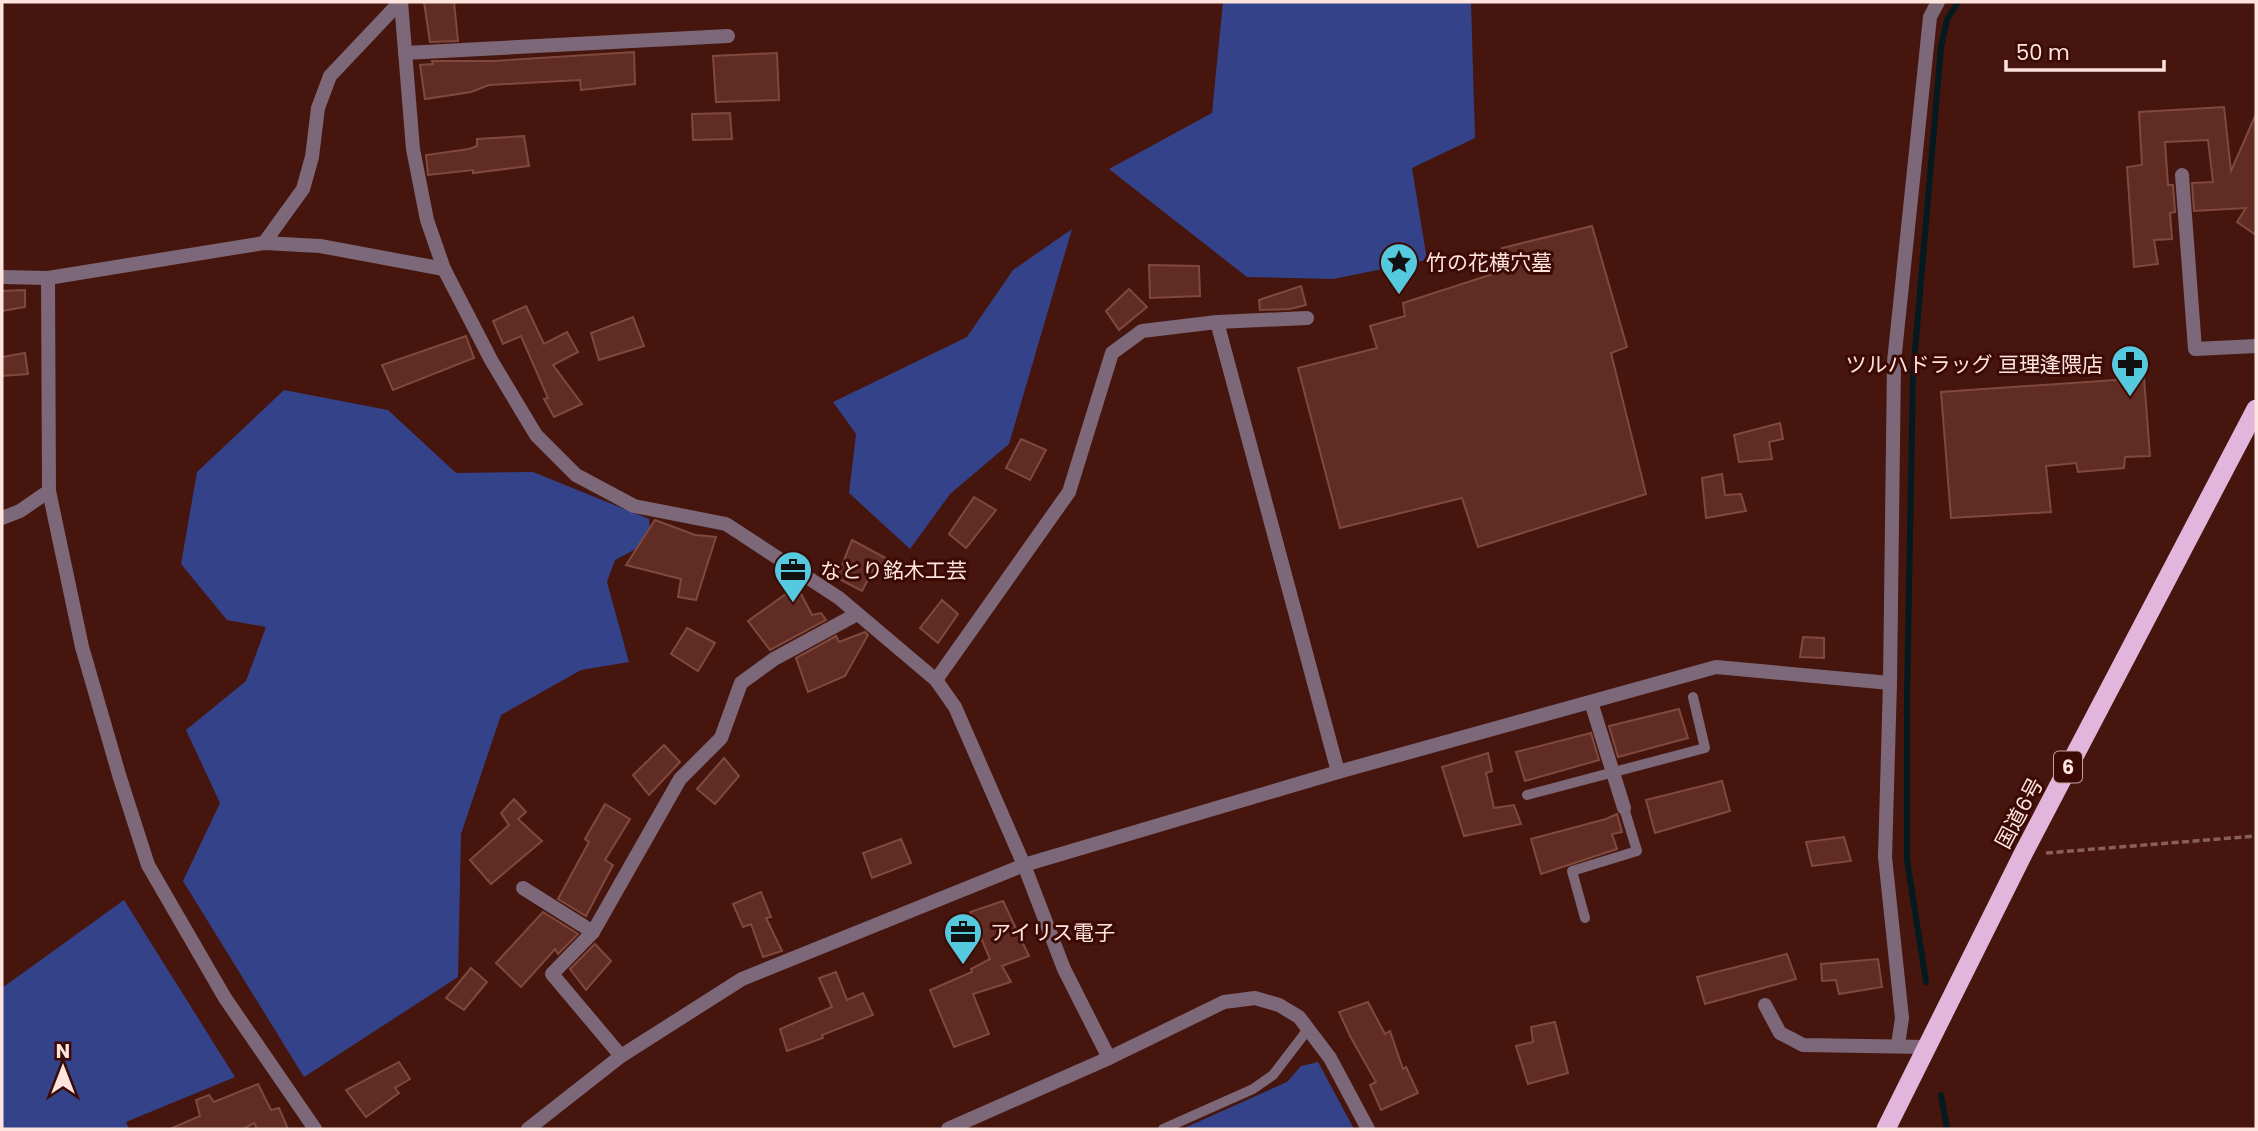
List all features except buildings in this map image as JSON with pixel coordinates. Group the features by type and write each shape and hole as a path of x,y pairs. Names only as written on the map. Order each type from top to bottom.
{"highway":[{"name":"国道6号","path":"1885,1129 2023,854 2256,409"}],"street":[{"path":"400,2 414,149 427,220 444,269 491,360 536,435 576,475 634,506 726,524 839,598 936,680 955,707 1024,865 1063,969 1109,1058"},
{"path":"264,243 303,189 312,156 318,108 330,76 400,2"},
{"path":"1898,1045 1902,1018 1885,857 1894,362 1930,17 1938,2"},
{"path":"405,53 728,36"},
{"path":"2182,176 2195,349 2256,346"},
{"path":"2,277 48,278 264,243 320,246 444,269"},
{"path":"48,278 50,491 82,647 148,865 225,998 315,1129"},
{"path":"936,680 1069,492 1112,353 1142,331 1217,322 1307,318"},
{"path":"1217,322 1338,772"},
{"path":"2,518 20,511 50,491"},
{"path":"621,1056 552,974 593,932 680,779 721,738 741,683 774,659 857,614"},
{"path":"528,1129 621,1056 742,979 1024,865 1338,772 1716,667 1890,683"},
{"path":"1591,702 1624,808"},
{"path":"523,888 593,932"},
{"path":"948,1129 1109,1058 1224,1002 1255,998 1279,1005 1299,1017 1309,1028 1331,1058 1368,1129"},
{"path":"1765,1005 1780,1033 1803,1045 1926,1047"}],"lane":[{"path":"1527,794 1705,748 1692,697"},
{"path":"1585,918 1572,871 1637,851 1624,808"},
{"path":"1163,1129 1253,1089 1273,1075 1309,1028"}],"path":[{"path":"2023,854 2256,836"}],"shaded area":[{"path":"1223,2 1471,2 1475,138 1412,168 1427,260 1333,279 1247,277 1109,169 1212,113"},
{"path":"1072,229 1009,444 950,494 910,549 849,493 856,434 833,402 967,337 1013,270"},
{"path":"284,390 388,410 456,473 533,472 649,519 651,541 615,560 607,582 629,662 581,670 501,715 461,834 458,977 304,1077 183,881 220,803 186,730 246,681 266,627 227,620 181,564 197,472"},
{"path":"124,900 235,1077 126,1122 129,1129 2,1129 2,988"},
{"path":"1318,1062 1354,1129 1182,1129 1287,1082 1301,1066"}],"waterway":[{"path":"1926,982 1907,860 1913,374 1941,47 1947,20 1958,2"},
{"path":"1941,1095 1947,1129"}],"place":[{"name":"竹の花横穴墓","path":"1399,296"},
{"name":"ツルハドラッグ 亘理逢隈店","path":"2130,398"},
{"name":"なとり銘木工芸","path":"793,604"},
{"name":"アイリス電子","path":"963,966"}]}
